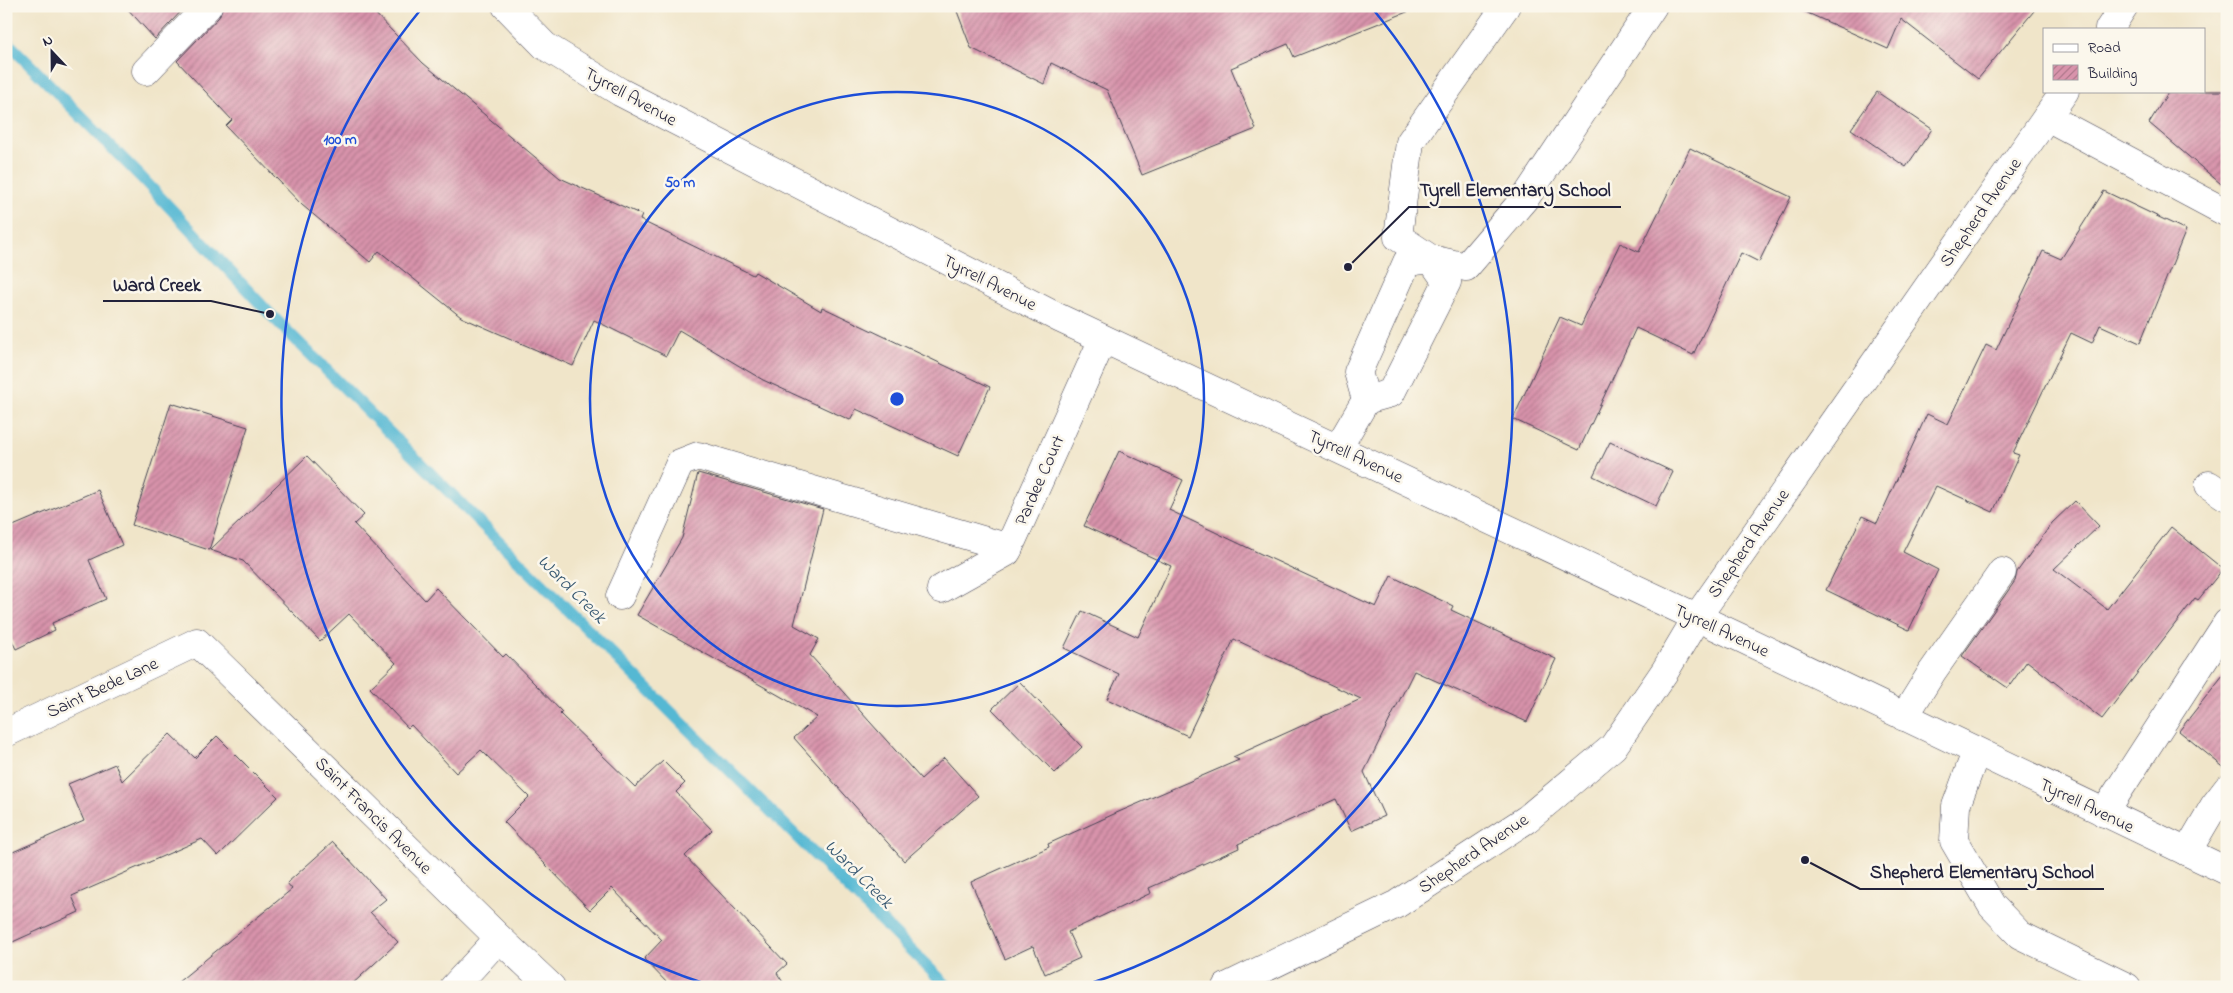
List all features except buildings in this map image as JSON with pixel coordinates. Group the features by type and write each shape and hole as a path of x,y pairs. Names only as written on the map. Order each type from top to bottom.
{"street":[{"path":"146,71 208,6"},
{"name":"Tyrrell Avenue","path":"506,6 545,46 620,92 1103,339 1696,617 2227,871"},
{"path":"1338,448 1366,400 1391,393 1447,282 1431,259 1398,237 1410,142 1506,6"},
{"path":"1366,400 1358,372 1407,262 1431,259 1466,267 1526,197 1653,6"},
{"path":"2110,28 2124,6"},
{"name":"Shepherd Avenue","path":"1226,987 1397,904 1527,819 1613,746 1665,671 1696,617 2064,92"},
{"path":"2047,117 2227,213"},
{"name":"Pardee Court","path":"941,589 1007,552 1103,339"},
{"path":"620,596 680,464 698,456 1009,548"},
{"path":"1904,717 1932,672 2002,572"},
{"path":"2104,813 2227,623"},
{"name":"Saint Bede Lane","path":"6,733 197,642"},
{"name":"Saint Francis Avenue","path":"197,642 551,987"},
{"path":"1976,752 1956,806 1954,841 1992,906 2020,935 2127,987"},
{"path":"2187,852 2214,806 2227,789"},
{"path":"454,987 499,938"}],"waterway":[{"name":"Ward Creek","path":"6,41 141,177 270,314 948,987"}],"place":[{"name":"Tyrell Elementary School","path":"1348,267"},
{"name":"Ward Creek","path":"270,314"},
{"name":"Shepherd Elementary School","path":"1805,860"}]}
